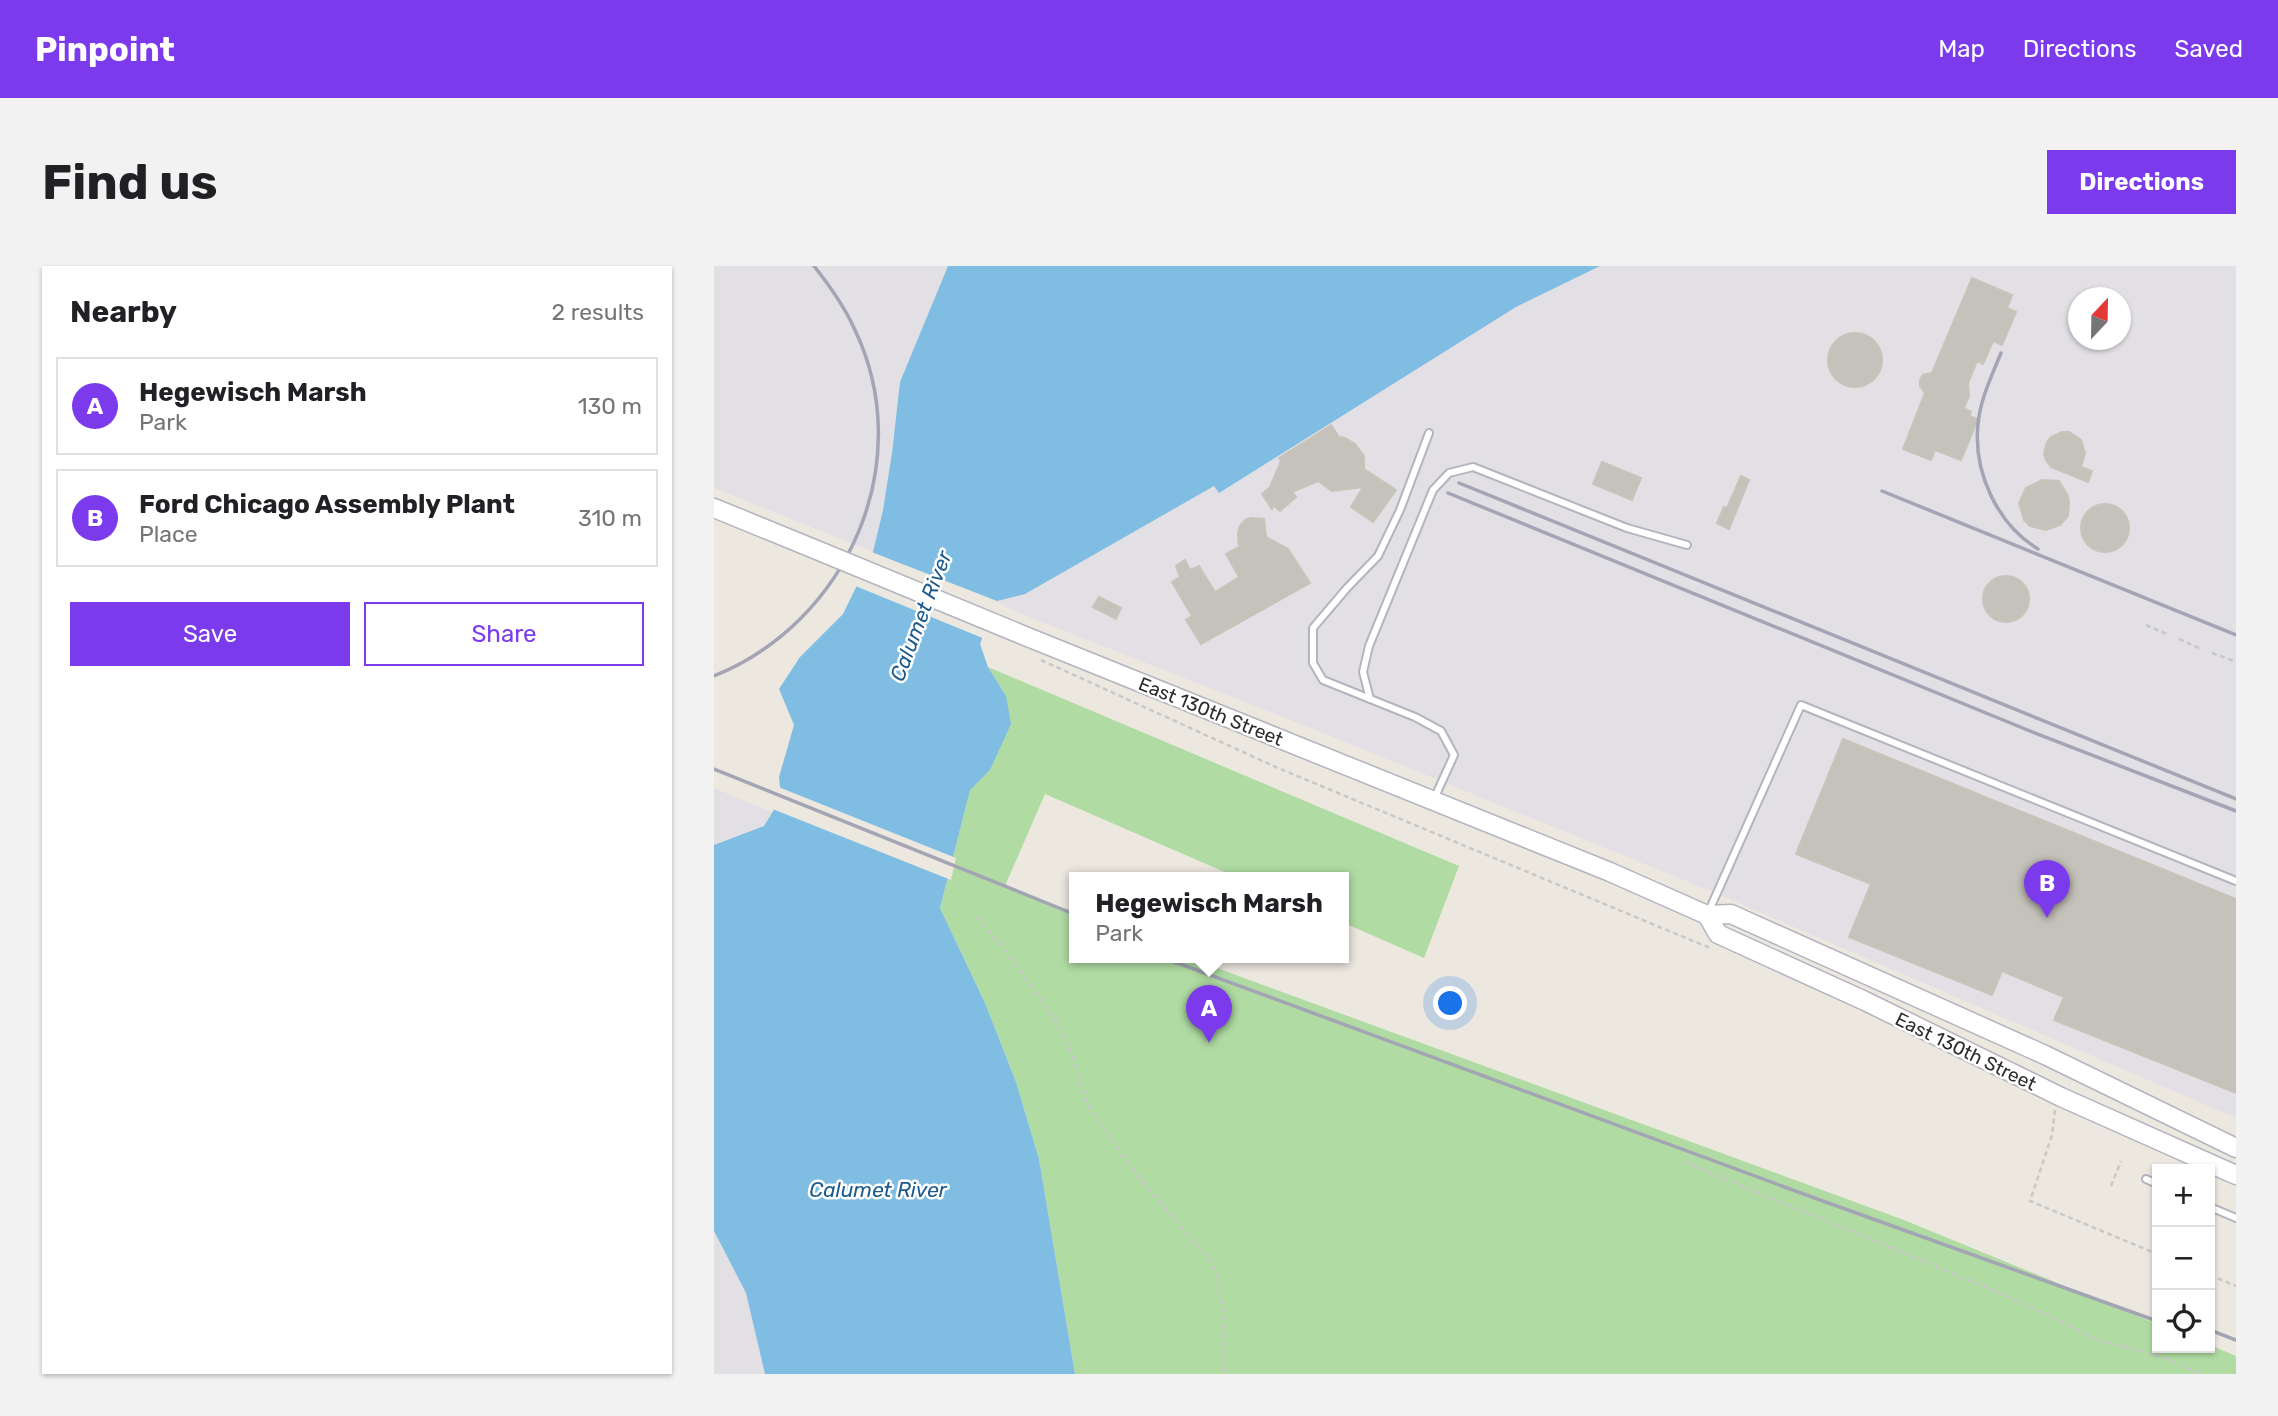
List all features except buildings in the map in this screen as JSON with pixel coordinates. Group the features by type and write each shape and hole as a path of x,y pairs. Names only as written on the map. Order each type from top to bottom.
{"main road":[{"name":"East 130th Street","path":"714,508 1610,872 1707,915 1731,914 2045,1055 2236,1148"},
{"name":"East 130th Street","path":"1707,915 1718,934 1865,1001 2061,1097 2236,1175"}],"lane":[{"path":"1429,433 1400,510 1378,556 1347,587 1313,628 1313,663 1323,680 1415,717 1441,731 1454,755 1433,801"},
{"path":"1370,699 1363,672 1369,646 1433,490 1449,473 1474,467 1627,528 1687,545"},
{"path":"1707,915 1801,705 2236,881"},
{"path":"2146,1179 2152,1182"},
{"path":"2215,1208 2236,1218"}],"path":[{"path":"2146,625 2167,634"},
{"path":"2179,639 2199,648"},
{"path":"2212,653 2234,661"},
{"path":"1038,657 1044,663 1278,768 1712,949"},
{"path":"977,917 1001,944 1060,1027 1074,1059 1087,1104 1137,1175 1209,1259 1217,1275 1222,1297 1227,1374"},
{"path":"2055,1110 2052,1135 2030,1201 2152,1252"},
{"path":"2111,1186 2121,1161"},
{"path":"1684,1162 2005,1295 2098,1340 2159,1356 2202,1374"},
{"path":"2215,1277 2236,1286"}],"shaded area":[{"path":"714,266 948,266 900,382 883,510 873,552 714,488"},
{"path":"1600,266 2236,266 2236,1118 1706,889 1032,618 997,601 1025,594 1214,485 1219,492 1516,307"},
{"path":"714,788 772,812 764,826 714,845"},
{"path":"714,1231 746,1293 765,1374 714,1374"}],"green space":[{"path":"988,667 1459,866 1424,958 1349,925 1349,872 1224,872 1045,794 1005,886 1069,911 1069,963 1203,963 1904,1220 2152,1322 2152,1353 2215,1353 2215,1347 2236,1356 2236,1374 1075,1374 1039,1159 1016,1082 985,1003 940,908 970,789 990,770 1006,696"}],"water":[{"name":"Calumet River","path":"948,266 1600,266 1516,307 1219,493 1214,486 1025,594 997,601 980,644 988,667 1006,696 1011,724 990,770 970,790 940,908 985,1003 1016,1082 1039,1159 1075,1374 765,1374 746,1293 714,1231 714,845 764,826 781,798 779,777 794,725 779,689 800,657 843,614 873,552 883,510 900,382"}],"pier":[{"path":"869,551 1000,603 985,639 853,585"},
{"path":"776,786 956,858 951,880 770,808 777,797"}],"railway":[{"path":"714,676 761,651 802,618 834,577 859,532 874,482 878,431 872,379 850,320 814,266"},
{"path":"2001,353 1979,415 1979,460 1984,478 2000,511 2011,526 2038,549"},
{"path":"1459,483 2236,799"},
{"path":"1882,491 2236,635"},
{"path":"1448,493 2030,731 2236,811"},
{"path":"714,769 1069,912"},
{"path":"1177,963 2152,1319"},
{"path":"2215,1332 2236,1340"}],"place":[{"name":"Ford Chicago Assembly Plant","path":"2047,918"},
{"name":"Hegewisch Marsh","path":"1209,1043"}]}
